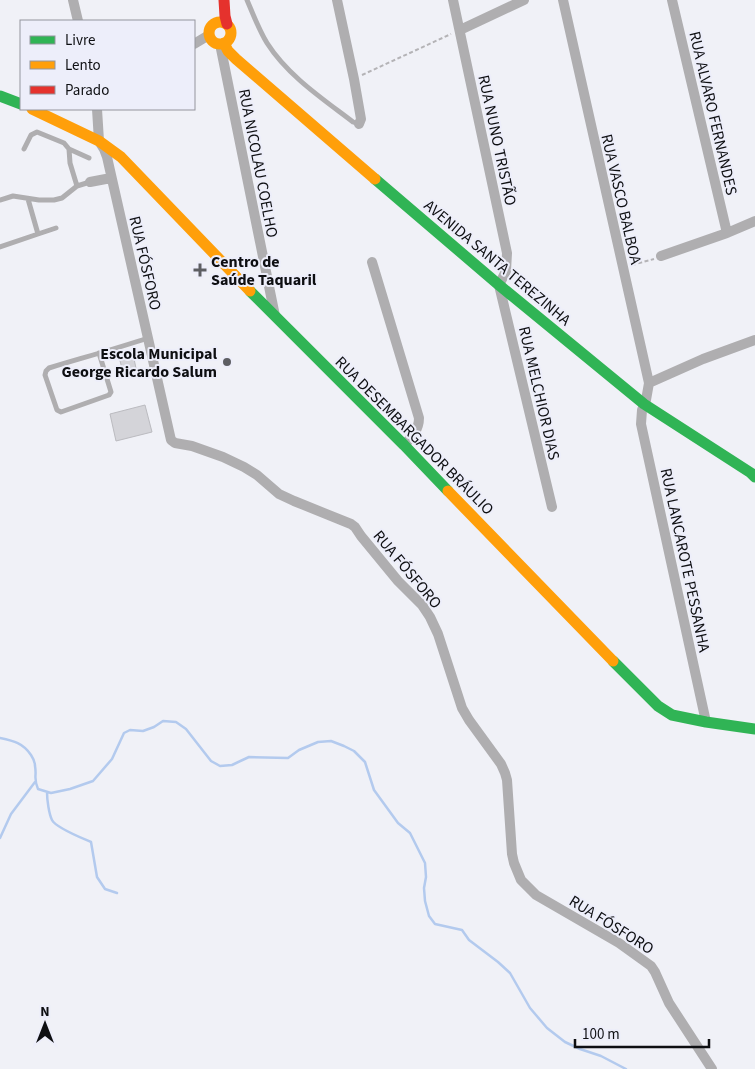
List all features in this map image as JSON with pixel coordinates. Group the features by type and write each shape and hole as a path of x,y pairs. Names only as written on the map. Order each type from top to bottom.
{"street":[{"path":"73,0 78,20"},
{"path":"220,0 222,23 231,31 225,42 213,41 209,35 209,30 211,26 222,23"},
{"path":"222,23 224,0"},
{"path":"336,0 354,79 361,119 359,124"},
{"name":"RUA NUNO TRISTÃO","path":"453,0 507,253 506,271 499,285"},
{"path":"460,30 524,0"},
{"name":"RUA VASCO BALBOA","path":"563,0 649,383 648,395 644,404"},
{"name":"RUA ALVARO FERNANDES","path":"672,0 727,233"},
{"path":"195,43 209,35"},
{"name":"AVENIDA SANTA TEREZINHA","path":"225,42 228,51 236,59 499,285 644,404 754,475"},
{"name":"RUA NICOLAU COELHO","path":"225,42 275,317"},
{"path":"0,96 20,104"},
{"name":"RUA DESEMBARGADOR BRÁULIO","path":"34,110 99,141 121,157 275,317 404,445 646,696 672,714 706,722 755,729"},
{"path":"97,110 99,141"},
{"name":"RUA FÓSFORO","path":"99,141 107,157 171,440 223,457 244,467 294,502 351,524 398,581 422,604 438,634 462,708 468,720 501,764 505,773 512,854 521,880 536,895 619,943 650,966 655,972 669,1003 712,1069"},
{"path":"90,182 111,178"},
{"path":"662,256 755,222"},
{"path":"372,262 419,418 418,428 404,445"},
{"name":"RUA MELCHIOR DIAS","path":"499,285 552,507"},
{"path":"649,383 703,359 755,340"},
{"name":"RUA LANCAROTE PESSANHA","path":"644,404 641,424 706,722"}],"lane":[{"path":"247,0 267,43 284,65 325,101 353,122 359,124"},
{"path":"24,150 31,135 38,132 64,143 69,149 89,158"},
{"path":"69,149 70,163 77,186"},
{"path":"0,200 12,196 54,200 62,198 77,186 90,182"},
{"path":"28,199 38,234"},
{"path":"0,247 56,228"},
{"path":"99,353 111,392 109,395 61,412 57,410 45,375 46,370 49,368 148,338"}],"path":[{"path":"354,79 460,30"},
{"path":"622,268 662,256"}],"building":[{"path":"133,354 137,373 124,376 119,357"},
{"path":"145,405 152,432 116,441 110,414"}],"waterway":[{"path":"0,738 18,743 28,751 35,763 38,789 51,793 93,781 112,759 124,733 130,730 143,731 163,721 176,722 186,729 211,761 220,766 232,765 249,757 288,758 299,750 318,742 331,741 354,751 365,762 374,790 398,823 410,833 425,863 425,901 429,916 435,924 462,930 469,940 498,962 510,973 530,1008 547,1028 565,1042 601,1056 626,1069"},
{"path":"0,838 11,814 35,782"},
{"path":"47,792 48,807 54,823 91,842 97,877 105,889 117,893"}],"traffic: fast":[{"path":"0,96 20,104"},
{"path":"375,179 499,285 644,404 755,477"},
{"path":"250,291 448,491"},
{"path":"613,661 658,706 672,715 755,729"}],"traffic: slow":[{"path":"220,22 228,25 231,33 228,41 220,44 212,41 209,33 212,25 220,22"},
{"path":"224,43 228,51 236,59 375,179"},
{"path":"34,110 99,141 121,157 250,291"},
{"path":"448,491 613,661"}],"traffic: jam":[{"path":"224,0 227,24"}],"place":[{"name":"Centro de Saúde Taquaril","path":"200,270"},
{"name":"Escola Municipal George Ricardo Salum","path":"227,362"}]}
